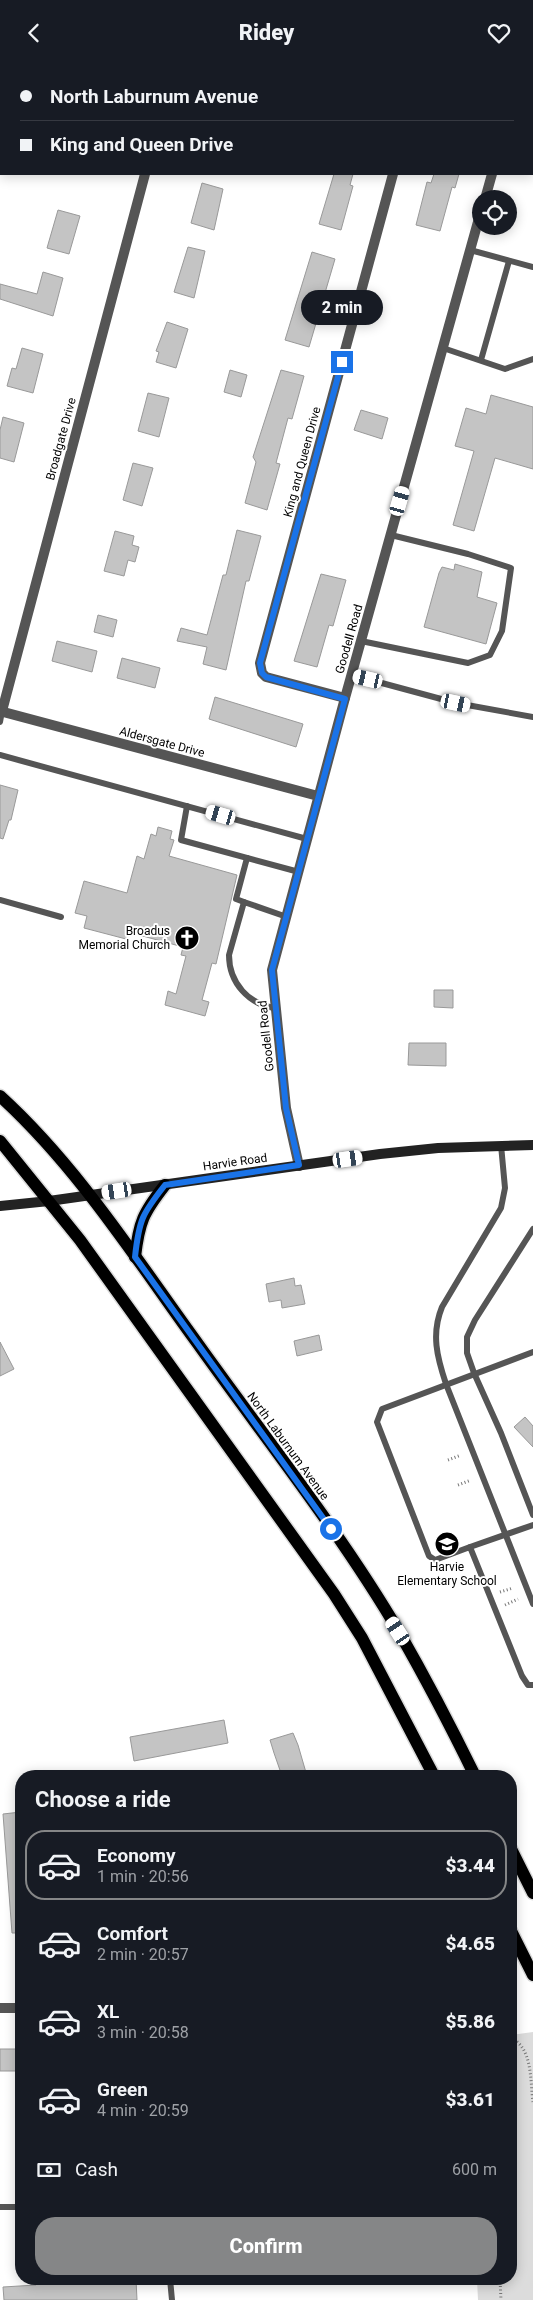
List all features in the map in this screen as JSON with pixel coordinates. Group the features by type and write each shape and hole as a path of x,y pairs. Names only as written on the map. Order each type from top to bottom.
{"main road":[{"name":"North Laburnum Avenue","path":"0,1096 59,1157 89,1195 360,1571 398,1631 445,1715 472,1770"},
{"path":"0,1141 49,1201 153,1339 334,1594 362,1638 431,1770"},
{"path":"135,1257 137,1237 145,1210 165,1185"},
{"path":"517,1861 533,1893"},
{"path":"517,1943 533,1975"}],"street":[{"name":"Broadgate Drive","path":"0,715 145,175"},
{"name":"King and Queen Drive","path":"345,699 266,677 262,673 260,663 393,175"},
{"path":"488,190 492,175"},
{"name":"Goodell Road","path":"299,1165 286,1108 272,970 318,796 474,235"},
{"name":"Aldersgate Drive","path":"0,715 318,796"},
{"name":"Harvie Road","path":"0,1206 438,1148 533,1145"},
{"path":"0,2008 15,2008"}],"lane":[{"path":"470,250 533,267"},
{"path":"481,361 509,261"},
{"path":"443,348 505,369 533,359"},
{"path":"361,641 468,663 490,655 502,631 511,568 468,554 391,535"},
{"path":"352,675 456,703 533,717"},
{"path":"0,755 307,839"},
{"path":"186,806 181,840 299,872"},
{"path":"247,858 236,899 287,917"},
{"path":"0,900 61,917"},
{"path":"244,902 229,962 241,989 250,999 257,1004 276,1008"},
{"path":"501,1145 506,1188 501,1208 491,1228 454,1283 436,1321 437,1356 446,1384 533,1604"},
{"path":"533,1229 475,1320 467,1337 467,1353 474,1373 501,1433 533,1515"},
{"path":"533,1352 382,1409 377,1422 430,1556 435,1559 533,1525"},
{"path":"470,1547 522,1676 528,1685 533,1685"},
{"path":"0,2207 15,2207"},
{"path":"171,2285 172,2300"}],"path":[{"path":"448,1460 461,1455"},
{"path":"458,1485 471,1480"},
{"path":"500,1592 513,1588"},
{"path":"504,1605 518,1599"},
{"path":"517,2040 527,2056 533,2101"},
{"path":"527,2056 533,2055"},
{"path":"500,2285 501,2300"}],"shaded area":[{"path":"533,2032 533,2300 478,2300 477,2285 517,2285 517,2034"}],"building":[{"path":"334,175 353,175 350,185 353,186 341,230 319,224"},
{"path":"434,175 459,175 455,188 452,187 440,231 416,225 427,182 431,183"},
{"path":"202,183 223,189 214,230 191,223"},
{"path":"58,210 80,216 69,254 47,248"},
{"path":"188,247 205,251 194,298 174,292"},
{"path":"312,252 335,259 309,347 285,340"},
{"path":"43,272 63,278 53,316 0,299 0,284 37,294"},
{"path":"167,322 188,329 176,368 156,362 159,352 156,351"},
{"path":"22,348 43,354 33,393 7,386 12,368 16,369"},
{"path":"230,370 247,375 241,397 224,392"},
{"path":"281,370 304,376 292,419 288,418 276,463 280,464 267,510 245,503 256,462 253,457"},
{"path":"148,393 169,398 159,437 138,431"},
{"path":"491,395 533,407 533,469 495,458 474,531 453,525 474,451 455,446 466,408 486,414"},
{"path":"361,410 388,418 382,439 354,430"},
{"path":"3,417 24,423 14,462 0,458 0,430"},
{"path":"133,463 153,468 142,506 123,500"},
{"path":"237,530 261,536 249,581 246,581 226,670 203,664 207,647 177,641 181,628 207,635 223,575 226,575"},
{"path":"115,531 134,536 132,545 139,547 135,562 128,560 124,576 104,571"},
{"path":"455,564 482,572 477,597 497,603 486,644 424,627 439,573 442,567 454,570"},
{"path":"321,574 346,580 333,626 329,625 317,667 294,661"},
{"path":"98,615 117,620 113,637 94,632"},
{"path":"57,641 97,651 92,672 52,661"},
{"path":"122,658 160,668 155,688 117,678"},
{"path":"215,697 303,724 296,747 209,719"},
{"path":"0,785 18,790 11,820 9,820 3,839 0,838"},
{"name":"Broadus Memorial Church","path":"158,827 172,831 170,839 174,840 169,856 237,875 216,964 212,963 202,1000 209,1002 205,1016 165,1005 168,991 176,994 186,956 181,955 183,947 128,932 126,939 84,928 87,916 75,913 84,881 127,893 137,856 144,859 151,834 156,836"},
{"path":"434,990 453,990 453,1008 434,1007"},
{"path":"409,1043 446,1043 446,1066 408,1065"},
{"path":"294,1278 295,1286 301,1285 305,1304 282,1308 281,1300 269,1302 266,1284"},
{"path":"319,1335 322,1350 297,1356 294,1341"},
{"path":"0,1342 14,1369 0,1376"},
{"path":"525,1417 533,1426 533,1447 514,1427"},
{"path":"224,1720 228,1743 134,1761 130,1737"},
{"path":"293,1733 305,1770 280,1770 270,1740"},
{"path":"15,1813 15,1933 12,1933 3,1814"},
{"path":"0,2049 15,2049 15,2071 0,2071"},
{"path":"36,2285 136,2285 137,2300 4,2300 3,2287"}],"place":[{"name":"Broadus Memorial Church","path":"187,938"},
{"name":"Harvie Elementary School","path":"447,1544"}],"route":[{"path":"331,1529 135,1257 137,1237 145,1210 165,1185 299,1165 286,1108 272,970 345,699 266,677 262,673 260,663 342,362"}]}
